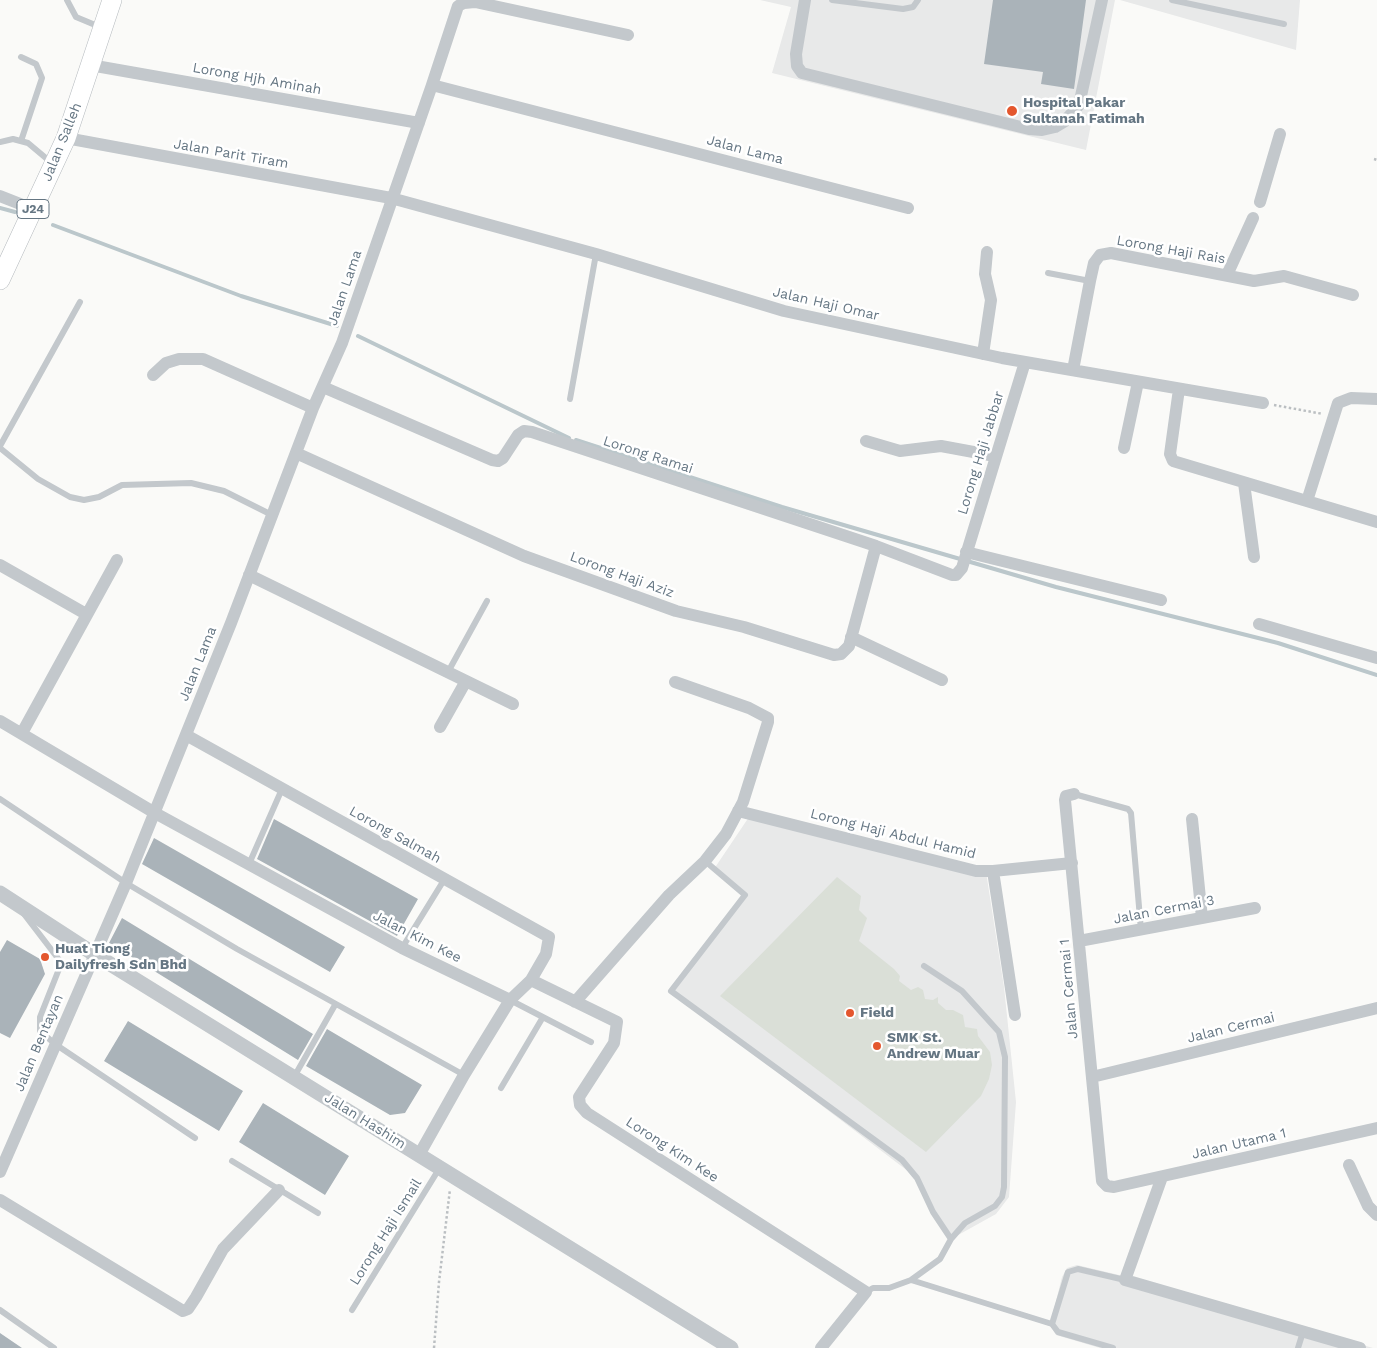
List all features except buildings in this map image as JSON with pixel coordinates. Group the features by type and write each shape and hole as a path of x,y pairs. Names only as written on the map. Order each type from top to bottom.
{"main road":[{"name":"Jalan Salleh","path":"0,280 66,138 112,0"}],"street":[{"path":"805,0 796,54 797,66 802,73 1029,129 1042,130 1065,122 1079,105 1102,0"},
{"path":"432,84 458,6 464,3 475,2 628,35"},
{"name":"Lorong Hjh Aminah","path":"90,65 419,123"},
{"name":"Jalan Lama","path":"94,954 155,812 296,453 342,343 390,198 432,84 908,208"},
{"path":"1260,202 1280,134"},
{"name":"Jalan Parit Tiram","path":"66,138 390,198"},
{"path":"0,196 32,209"},
{"name":"Jalan Haji Omar","path":"390,198 596,254 784,311 983,354 1263,403"},
{"path":"1227,275 1253,218"},
{"path":"983,354 991,300 985,274 987,252"},
{"name":"Lorong Haji Rais","path":"1073,370 1094,263 1100,255 1111,253 1260,282 1277,275 1284,276 1352,294"},
{"path":"153,375 166,363 179,359 203,359 314,408"},
{"name":"Lorong Haji Jabbar","path":"964,559 1025,362"},
{"path":"1124,448 1138,382"},
{"name":"Lorong Ramai","path":"323,387 492,460 498,461 503,458 518,435 524,431 532,432 876,546 952,575 956,575 964,559"},
{"path":"1179,389 1170,458 1179,464 1377,522"},
{"path":"1307,502 1333,415 1342,400 1351,398 1377,399"},
{"path":"866,441 900,451 941,446 996,456"},
{"name":"Lorong Haji Aziz","path":"296,453 524,556 676,611 744,627 834,655 845,650 851,637 876,546"},
{"path":"1244,483 1254,557"},
{"path":"964,559 1162,600"},
{"path":"22,733 86,614 118,560"},
{"path":"0,565 86,614"},
{"path":"249,575 513,704"},
{"path":"1259,624 1377,658"},
{"path":"851,637 942,680"},
{"path":"440,726 466,681"},
{"path":"419,1155 464,1075 510,1000 531,980 575,1002 670,895 705,861 726,834 738,811 768,718 749,708 675,682"},
{"name":"Jalan Kim Kee","path":"0,721 155,812 402,948 510,1000"},
{"name":"Lorong Salmah","path":"186,735 444,880 547,934 550,940 546,954 531,980"},
{"name":"Jalan Cermai 1","path":"1074,794 1066,796 1065,800 1102,1181 1107,1186"},
{"name":"Lorong Haji Abdul Hamid","path":"738,811 966,868 993,871 1072,863"},
{"path":"1192,819 1202,918"},
{"path":"993,871 1015,1015"},
{"name":"Jalan Hashim","path":"0,893 94,954 731,1348"},
{"name":"Jalan Cermai 3","path":"1080,941 1254,908"},
{"name":"Jalan Bentayan","path":"0,1172 94,954"},
{"name":"Lorong Kim Kee","path":"575,1002 616,1022 614,1043 579,1097 580,1105 586,1113 866,1292"},
{"name":"Jalan Cermai","path":"1092,1077 1377,1008"},
{"name":"Jalan Utama 1","path":"1107,1186 1114,1187 1162,1177 1377,1128"},
{"path":"1349,1164 1368,1206 1377,1215"},
{"path":"1162,1177 1126,1280 1360,1348"},
{"path":"0,1200 177,1310 183,1311 188,1309 196,1297 223,1249 279,1190"},
{"path":"821,1348 866,1292"}],"lane":[{"path":"67,0 76,17 81,21 103,28"},
{"path":"832,0 903,10 912,7 918,0"},
{"path":"1172,0 1284,24"},
{"path":"21,57 36,64 42,78 21,141"},
{"path":"0,142 8,139 21,141 32,146 54,164"},
{"path":"570,399 596,254"},
{"path":"1048,273 1090,281"},
{"path":"80,302 0,447 38,479 70,498 84,500 99,497 122,485 191,483 224,491 272,515"},
{"path":"448,672 487,601"},
{"path":"249,864 282,789"},
{"path":"1074,794 1128,809 1131,813 1142,930"},
{"path":"0,799 126,883 335,1005 464,1075"},
{"path":"705,861 745,895 671,991 902,1160 917,1178 933,1212 951,1239"},
{"path":"402,948 444,880"},
{"path":"19,905 31,926 57,954 60,960 59,969 38,1024 40,1031 55,1044 194,1138"},
{"path":"866,1292 873,1288 889,1288 911,1280 940,1259 951,1239 965,1224 994,1206 1002,1197 1005,1057 999,1032 962,990 924,966"},
{"path":"510,1000 592,1042"},
{"path":"294,1077 335,1005"},
{"path":"501,1088 543,1017"},
{"path":"232,1161 318,1213"},
{"name":"Lorong Haji Ismail","path":"352,1310 446,1172"},
{"path":"1052,1324 1068,1272 1078,1269 1126,1280"},
{"path":"911,1280 1052,1324 1058,1332 1113,1348"},
{"path":"0,1310 54,1348"},
{"path":"1298,1348 1303,1332"}],"path":[{"path":"1263,403 1333,415"},
{"path":"434,1348 446,1172"}],"shaded area":[{"name":"Hospital Pakar Sultanah Fatimah","path":"760,0 1115,0 1086,150 772,73 791,7"},
{"path":"1120,0 1300,0 1296,50"},
{"name":"SMK St. Andrew Muar","path":"751,814 986,872 1004,987 1016,1102 1009,1197 996,1214 951,1239 917,1178 671,991 745,895 714,869"},
{"name":"Field","path":"837,877 861,896 859,910 867,918 859,941 894,969 900,976 899,981 911,990 918,987 923,990 925,999 933,1000 938,997 938,1003 946,1010 953,1010 963,1015 965,1027 977,1029 978,1036 990,1052 992,1065 989,1079 981,1096 926,1152 720,996"},
{"path":"1077,1265 1136,1279 1373,1348 1100,1348 1056,1335 1050,1325 1062,1277 1067,1268"}],"waterway":[{"path":"0,208 15,212"},
{"path":"53,225 241,296 337,326"},
{"path":"358,336 569,438"},
{"path":"576,440 782,507 1056,587 1278,643 1377,675"}],"place":[{"name":"Hospital Pakar Sultanah Fatimah","path":"1012,111"},
{"name":"Huat Tiong Dailyfresh Sdn Bhd","path":"45,957"},
{"name":"Field","path":"850,1013"},
{"name":"SMK St. Andrew Muar","path":"877,1046"}]}
